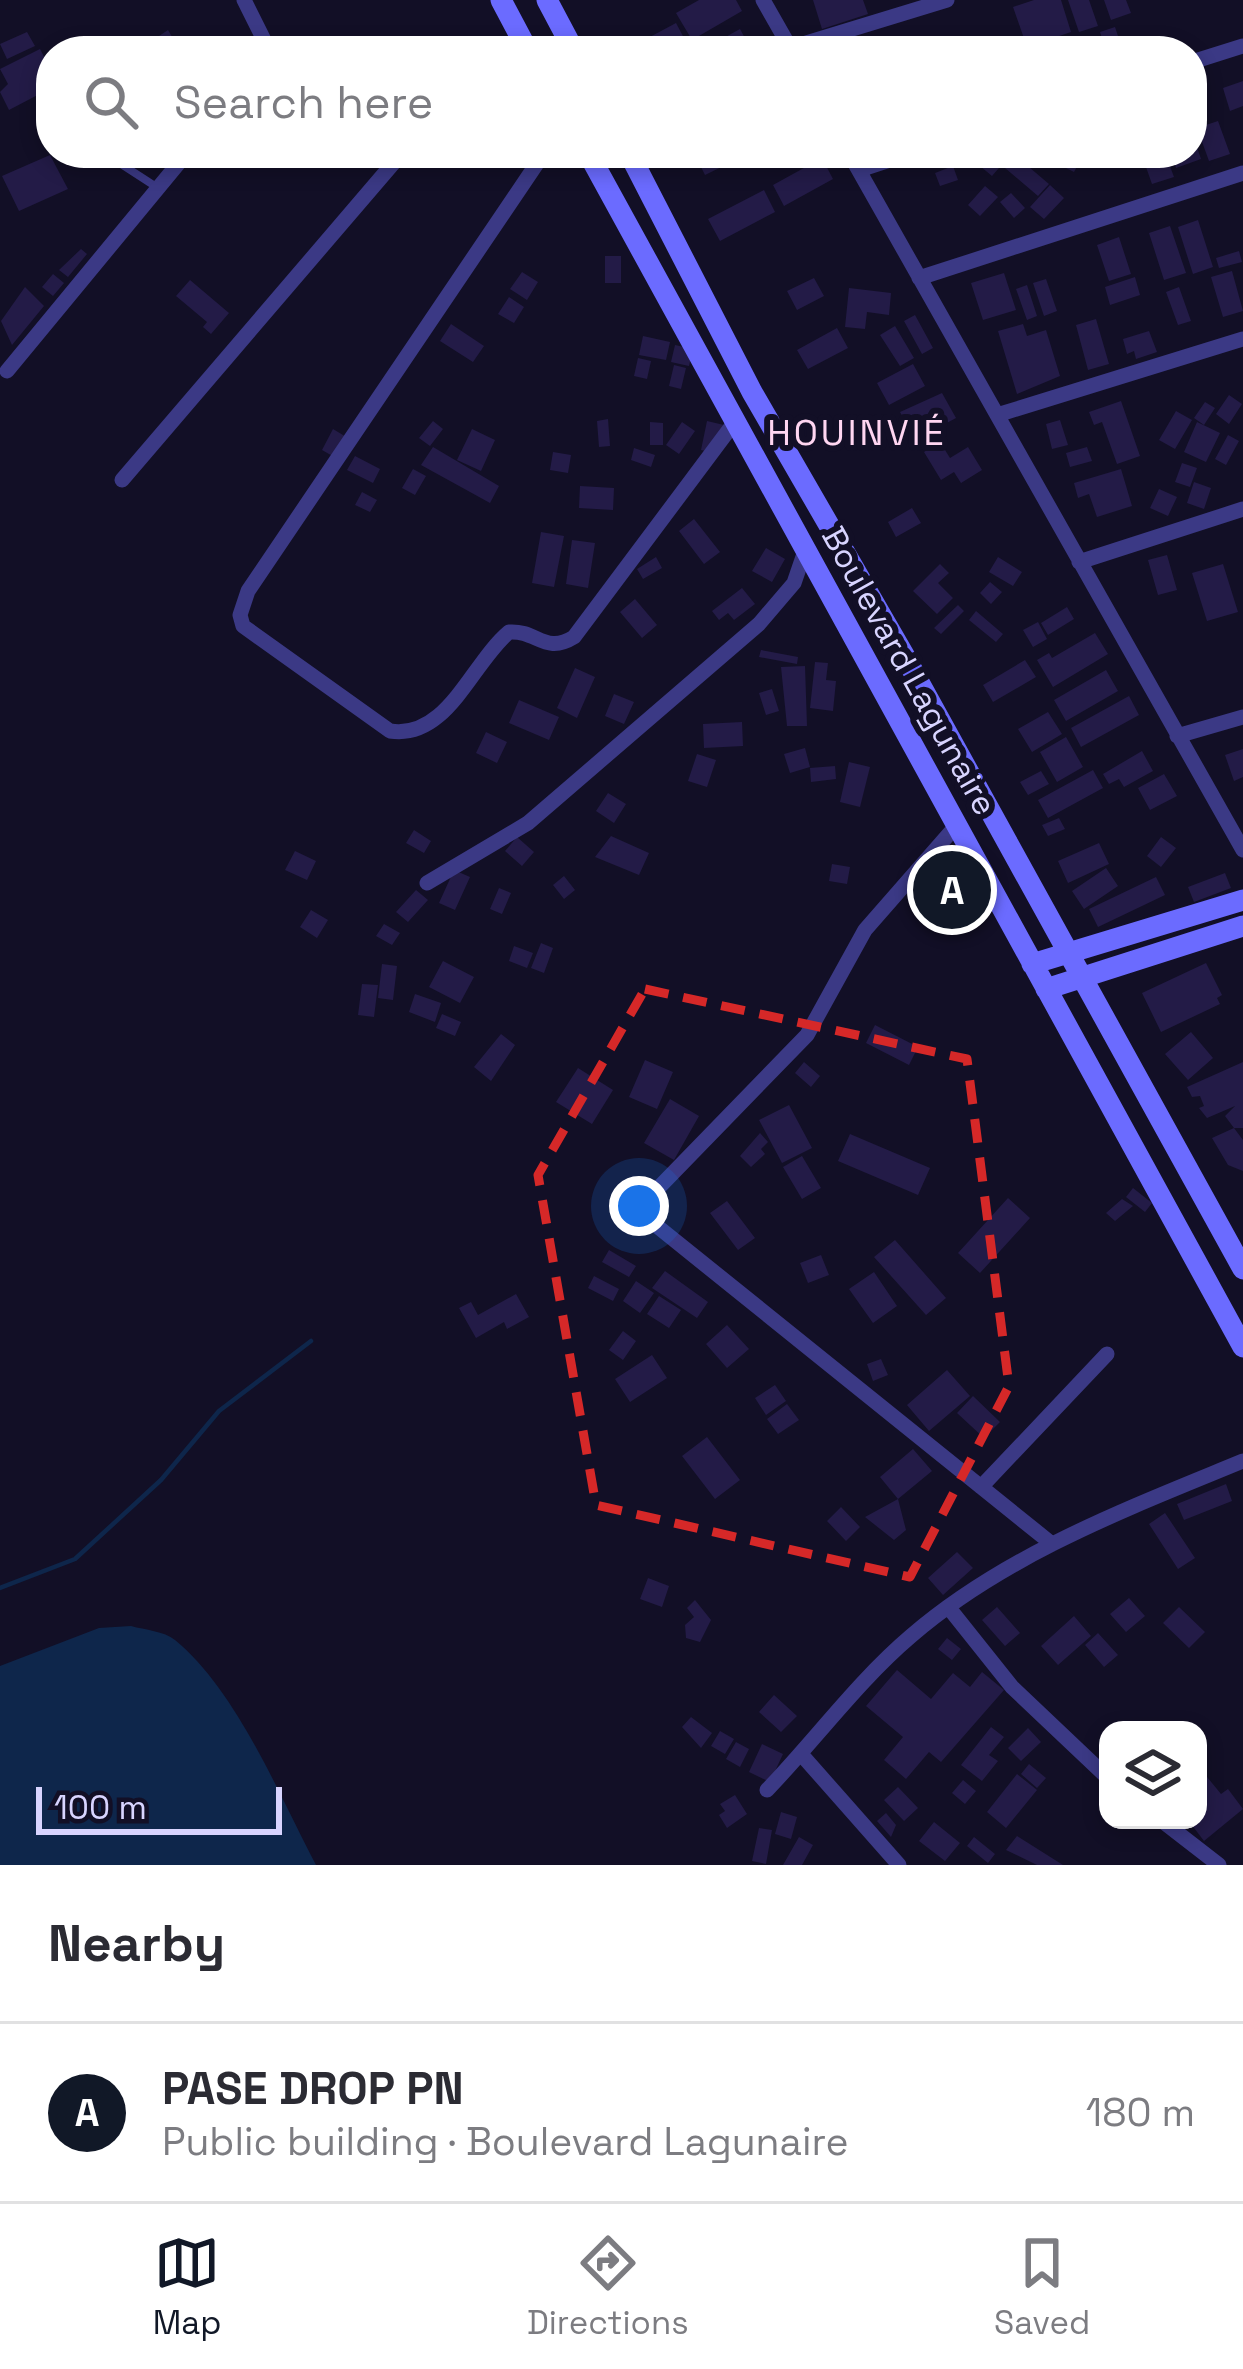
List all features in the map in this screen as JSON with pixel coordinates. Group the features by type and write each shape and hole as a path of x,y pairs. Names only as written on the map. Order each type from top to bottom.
{"main road":[{"path":"501,0 514,36"},
{"path":"547,0 566,36"},
{"name":"Boulevard Lagunaire","path":"596,168 1243,1347"},
{"name":"Boulevard Lagunaire","path":"636,168 731,354 1243,1269"},
{"path":"1032,964 1243,900"},
{"path":"1046,989 1243,926"}],"street":[{"path":"244,0 262,36"},
{"path":"763,0 783,36"},
{"path":"835,36 947,0"},
{"path":"1207,57 1243,46"},
{"path":"7,371 175,168"},
{"path":"122,480 389,168"},
{"path":"534,168 248,591 240,616 244,626 390,731 409,734 434,722 509,632 520,632 545,646 560,646 574,637 734,423"},
{"path":"865,168 859,170 1243,850"},
{"path":"920,278 1243,173"},
{"path":"997,415 1243,339"},
{"path":"1079,562 1243,509"},
{"path":"427,883 528,823 709,668 759,624 794,583 805,551"},
{"path":"1177,736 1243,717"},
{"path":"956,826 866,930 807,1035 638,1210 1052,1544"},
{"path":"981,1487 1106,1354"},
{"path":"766,1790 876,1667 949,1608 1052,1544 1243,1461"},
{"path":"949,1608 1012,1688 1099,1770"},
{"path":"802,1754 898,1865"},
{"path":"1173,1829 1219,1865"}],"lane":[{"path":"127,168 159,189"}],"highlighted area":[{"path":"645,989 967,1059 1009,1386 910,1577 596,1505 538,1175"}],"water":[{"path":"131,1626 175,1640 218,1687 255,1745 316,1865 0,1865 0,1666 99,1628"}],"building":[{"path":"699,0 736,0 742,11 699,36 690,36 676,13"},
{"path":"813,0 863,0 868,14 822,29"},
{"path":"1034,0 1061,0 1071,32 1023,36 1013,7"},
{"path":"1068,0 1089,0 1098,26 1079,32"},
{"path":"1104,0 1126,0 1131,13 1111,20"},
{"path":"676,23 683,36 652,36"},
{"path":"1115,27 1118,36 1101,36 1100,32"},
{"path":"27,32 35,46 7,59 0,44"},
{"path":"36,51 36,96 9,110 0,92 8,84 0,69"},
{"path":"1243,81 1243,106 1230,111 1223,88"},
{"path":"1218,121 1230,154 1209,161 1207,125"},
{"path":"36,161 36,168 57,168 68,189 19,211 2,176"},
{"path":"804,168 827,168 833,179 784,206 773,185"},
{"path":"954,168 958,180 940,186 935,173"},
{"path":"1005,168 1030,168 1049,184 1038,196"},
{"path":"1146,168 1171,168 1174,177 1152,184"},
{"path":"1050,185 1064,198 1044,219 1030,207"},
{"path":"985,186 998,197 980,216 968,205"},
{"path":"764,190 775,212 720,241 708,219"},
{"path":"1011,193 1025,208 1014,218 1000,202"},
{"path":"1198,220 1213,267 1193,274 1178,227"},
{"path":"1170,226 1186,273 1164,280 1149,233"},
{"path":"1119,237 1131,274 1109,281 1097,245"},
{"path":"81,249 87,254 68,277 59,270"},
{"path":"1239,251 1242,262 1219,268 1216,258"},
{"path":"605,256 621,256 621,283 605,283"},
{"path":"1232,271 1243,311 1223,317 1211,277"},
{"path":"522,272 538,282 527,300 510,289"},
{"path":"1004,273 1016,310 983,320 971,283"},
{"path":"53,274 64,283 53,296 42,287"},
{"path":"1135,277 1140,295 1110,305 1105,287"},
{"path":"814,278 824,296 797,310 787,291"},
{"path":"1046,279 1057,311 1044,316 1033,283"},
{"path":"190,280 229,313 211,334 203,327 207,322 176,296"},
{"path":"1027,285 1037,316 1027,320 1016,289"},
{"path":"25,287 44,306 12,345 1,321"},
{"path":"1179,287 1191,321 1178,325 1166,292"},
{"path":"849,288 891,293 889,315 867,312 865,329 845,327"},
{"path":"509,297 524,307 514,323 498,314"},
{"path":"915,315 933,348 922,354 904,321"},
{"path":"1096,319 1109,364 1088,370 1076,325"},
{"path":"451,324 484,346 473,362 440,341"},
{"path":"1023,324 1027,336 1046,330 1060,376 1017,394 998,331"},
{"path":"895,326 914,358 900,366 880,335"},
{"path":"837,328 848,348 808,369 797,350"},
{"path":"1149,331 1157,352 1136,359 1134,351 1127,354 1123,339"},
{"path":"643,336 670,342 666,360 639,355"},
{"path":"675,345 693,349 689,366 671,362"},
{"path":"638,358 651,361 647,379 634,376"},
{"path":"913,364 925,386 889,405 877,383"},
{"path":"674,365 686,368 681,389 669,386"},
{"path":"942,393 956,418 915,440 900,412"},
{"path":"1229,395 1242,404 1229,424 1216,414"},
{"path":"1121,401 1140,456 1117,464 1102,422 1094,425 1089,412"},
{"path":"1205,402 1215,408 1204,425 1194,418"},
{"path":"1176,411 1192,420 1175,449 1159,440"},
{"path":"608,419 610,446 599,447 597,421"},
{"path":"1060,420 1068,445 1052,449 1046,424"},
{"path":"433,421 443,429 430,446 419,438"},
{"path":"707,421 724,425 718,454 701,450"},
{"path":"650,422 663,423 663,445 650,445"},
{"path":"682,422 695,431 679,454 666,445"},
{"path":"1197,422 1220,433 1206,462 1184,452"},
{"path":"333,429 348,438 336,458 322,450"},
{"path":"472,429 495,440 481,471 457,460"},
{"path":"1228,435 1239,441 1226,465 1215,459"},
{"path":"940,442 950,458 968,447 982,470 961,483 954,472 941,480 924,452"},
{"path":"433,447 499,486 490,503 421,465"},
{"path":"1087,447 1092,461 1070,467 1066,453"},
{"path":"634,448 655,455 651,467 631,460"},
{"path":"553,452 571,455 568,473 550,470"},
{"path":"355,456 380,469 373,483 347,470"},
{"path":"1182,463 1197,468 1190,487 1175,482"},
{"path":"413,469 426,476 415,495 402,488"},
{"path":"1121,469 1132,506 1097,517 1089,494 1078,498 1074,483"},
{"path":"1194,482 1211,488 1204,509 1187,503"},
{"path":"580,486 614,488 613,510 579,508"},
{"path":"1159,489 1177,497 1168,516 1150,508"},
{"path":"362,492 377,500 370,512 355,505"},
{"path":"912,508 921,523 896,537 888,522"},
{"path":"694,519 720,552 704,564 679,531"},
{"path":"541,532 564,536 554,587 532,583"},
{"path":"572,540 595,543 588,588 566,584"},
{"path":"766,548 785,559 772,582 752,571"},
{"path":"1167,555 1177,590 1158,595 1148,560"},
{"path":"656,557 662,568 643,579 637,569"},
{"path":"998,557 1022,572 1013,586 989,572"},
{"path":"940,564 949,573 938,583 953,598 937,614 913,591"},
{"path":"1223,564 1238,612 1207,621 1192,573"},
{"path":"990,582 1002,592 991,604 980,593"},
{"path":"742,588 755,604 734,620 728,613 719,620 712,611"},
{"path":"635,599 657,625 642,638 620,612"},
{"path":"958,605 964,611 941,634 934,628"},
{"path":"1067,607 1074,619 1048,635 1041,623"},
{"path":"976,611 1003,634 996,642 969,620"},
{"path":"1038,622 1047,639 1033,647 1023,630"},
{"path":"1095,633 1108,654 1053,687 1037,660 1049,653 1052,658"},
{"path":"761,650 798,657 797,664 759,657"},
{"path":"1025,660 1036,677 993,702 983,685"},
{"path":"815,662 828,663 826,680 836,681 833,711 810,708"},
{"path":"805,666 807,726 787,726 781,667"},
{"path":"575,668 595,677 577,718 557,708"},
{"path":"1106,670 1118,691 1066,721 1054,700"},
{"path":"772,689 779,711 766,715 759,693"},
{"path":"614,694 634,702 624,724 605,716"},
{"path":"1129,696 1139,715 1081,747 1071,728"},
{"path":"519,700 559,717 549,740 509,723"},
{"path":"1048,712 1062,734 1032,752 1018,729"},
{"path":"742,722 743,746 704,748 703,724"},
{"path":"486,732 507,742 497,763 476,753"},
{"path":"1066,737 1083,767 1057,782 1040,752"},
{"path":"805,748 810,767 790,773 784,754"},
{"path":"1243,749 1243,777 1234,781 1225,755"},
{"path":"1142,751 1153,771 1124,787 1119,779 1109,784 1103,774"},
{"path":"697,754 716,760 707,787 688,781"},
{"path":"849,762 870,767 860,807 840,802"},
{"path":"835,766 836,779 811,782 810,768"},
{"path":"1093,770 1103,788 1048,818 1038,800"},
{"path":"1041,771 1049,784 1028,795 1020,782"},
{"path":"1164,774 1177,796 1150,810 1138,788"},
{"path":"608,793 626,804 614,823 596,811"},
{"path":"1059,818 1065,829 1048,836 1042,825"},
{"path":"414,830 431,841 424,853 406,843"},
{"path":"611,836 649,853 639,875 595,857"},
{"path":"517,837 534,852 522,866 505,851"},
{"path":"1161,837 1176,848 1161,867 1147,856"},
{"path":"1099,843 1109,864 1068,883 1058,861"},
{"path":"295,851 316,861 307,880 285,870"},
{"path":"832,864 850,867 847,884 829,881"},
{"path":"1106,868 1118,886 1084,909 1072,891"},
{"path":"454,870 470,877 455,910 439,903"},
{"path":"1225,873 1231,888 1194,902 1188,887"},
{"path":"564,876 575,890 564,899 553,885"},
{"path":"1156,877 1165,895 1098,927 1089,909"},
{"path":"499,888 511,893 502,914 490,909"},
{"path":"416,890 428,900 408,922 396,912"},
{"path":"311,910 328,920 317,938 300,927"},
{"path":"384,924 400,933 392,945 376,936"},
{"path":"541,943 553,948 544,973 531,968"},
{"path":"514,946 533,953 527,968 509,961"},
{"path":"443,961 474,977 460,1003 429,987"},
{"path":"1206,963 1222,995 1217,998 1220,1004 1161,1032 1142,993"},
{"path":"382,964 397,966 393,1000 378,998"},
{"path":"362,984 378,985 374,1017 358,1015"},
{"path":"415,994 441,1003 435,1022 409,1012"},
{"path":"442,1014 461,1022 455,1036 436,1028"},
{"path":"875,1025 918,1047 909,1065 866,1043"},
{"path":"1191,1032 1213,1058 1188,1080 1165,1054"},
{"path":"501,1034 515,1045 491,1081 474,1067"},
{"path":"645,1060 673,1072 657,1109 629,1097"},
{"path":"804,1062 820,1076 811,1087 795,1073"},
{"path":"1243,1062 1243,1128 1234,1128 1225,1116 1235,1106 1207,1118 1199,1108 1204,1106 1200,1096 1192,1097 1187,1087"},
{"path":"578,1068 613,1090 592,1124 556,1102"},
{"path":"670,1099 699,1116 674,1160 644,1143"},
{"path":"789,1105 812,1148 782,1163 759,1120"},
{"path":"1234,1128 1243,1140 1243,1171 1228,1165 1212,1138"},
{"path":"760,1133 768,1142 761,1149 765,1154 751,1167 740,1156"},
{"path":"850,1134 930,1168 918,1195 838,1161"},
{"path":"802,1156 821,1188 802,1199 783,1167"},
{"path":"1133,1188 1152,1203 1145,1212 1126,1197"},
{"path":"1008,1198 1030,1218 980,1273 958,1253"},
{"path":"1122,1199 1133,1206 1115,1221 1106,1213"},
{"path":"727,1201 755,1238 738,1250 710,1213"},
{"path":"895,1240 946,1298 926,1315 874,1257"},
{"path":"609,1250 636,1266 629,1277 602,1262"},
{"path":"821,1255 829,1275 808,1283 800,1263"},
{"path":"665,1271 708,1302 697,1318 652,1288"},
{"path":"874,1272 897,1306 873,1323 849,1289"},
{"path":"594,1276 619,1289 613,1301 588,1288"},
{"path":"636,1281 654,1293 640,1313 623,1301"},
{"path":"516,1294 529,1317 507,1329 504,1322 476,1338 459,1308 471,1302 478,1315"},
{"path":"659,1296 681,1310 669,1328 647,1314"},
{"path":"727,1325 749,1349 727,1368 706,1344"},
{"path":"623,1331 636,1341 623,1360 609,1350"},
{"path":"652,1355 667,1378 630,1402 615,1379"},
{"path":"881,1359 888,1375 873,1381 867,1364"},
{"path":"947,1370 970,1396 929,1431 907,1405"},
{"path":"775,1385 786,1401 766,1415 755,1398"},
{"path":"973,1396 1000,1422 984,1438 957,1413"},
{"path":"787,1404 799,1420 778,1434 767,1419"},
{"path":"707,1437 740,1480 715,1499 682,1456"},
{"path":"913,1449 932,1471 898,1499 880,1477"},
{"path":"1226,1484 1232,1501 1184,1520 1177,1504"},
{"path":"898,1499 906,1530 894,1540 865,1517"},
{"path":"841,1507 860,1527 846,1541 827,1521"},
{"path":"1165,1513 1195,1558 1178,1569 1149,1524"},
{"path":"957,1552 973,1568 943,1595 928,1578"},
{"path":"648,1578 669,1586 662,1607 640,1599"},
{"path":"1129,1598 1145,1616 1126,1632 1110,1614"},
{"path":"695,1600 711,1620 700,1642 686,1638 685,1625 694,1617 687,1608"},
{"path":"997,1607 1020,1633 1005,1646 982,1620"},
{"path":"1179,1607 1205,1632 1189,1648 1163,1623"},
{"path":"1074,1616 1091,1636 1058,1665 1041,1646"},
{"path":"1098,1633 1118,1655 1104,1667 1085,1645"},
{"path":"947,1638 961,1649 952,1660 938,1649"},
{"path":"897,1670 931,1699 953,1673 970,1687 982,1672 1004,1690 941,1762 929,1752 906,1779 884,1760 903,1737 866,1706"},
{"path":"774,1695 797,1716 781,1732 759,1712"},
{"path":"691,1717 712,1733 701,1748 682,1727"},
{"path":"991,1727 1004,1737 989,1755 998,1761 982,1781 961,1765"},
{"path":"1028,1728 1041,1742 1021,1761 1008,1748"},
{"path":"720,1731 734,1739 725,1754 711,1746"},
{"path":"736,1742 749,1749 740,1767 726,1759"},
{"path":"762,1744 783,1754 770,1782 749,1772"},
{"path":"1029,1764 1046,1778 1037,1788 1021,1774"},
{"path":"1017,1774 1037,1790 1006,1828 987,1812"},
{"path":"1207,1777 1221,1794 1228,1789 1243,1809 1204,1841 1195,1829 1207,1829"},
{"path":"963,1780 976,1791 965,1804 952,1793"},
{"path":"898,1787 918,1808 904,1821 884,1800"},
{"path":"735,1795 747,1814 727,1828 719,1815 725,1811 720,1804"},
{"path":"781,1812 797,1817 791,1839 775,1834"},
{"path":"886,1813 896,1825 891,1837 877,1821"},
{"path":"934,1822 960,1843 945,1861 919,1841"},
{"path":"759,1828 772,1830 766,1864 752,1861"},
{"path":"1017,1836 1063,1865 1037,1865 1006,1850"},
{"path":"799,1837 813,1845 802,1865 783,1865"},
{"path":"974,1837 995,1854 988,1863 967,1846"}],"waterway":[{"path":"0,1588 75,1559 161,1480 219,1411 311,1341"}],"place":[{"name":"PASE DROP PN","path":"952,890"}],"district":[{"name":"HOUINVIÉ","path":"857,433"}]}
